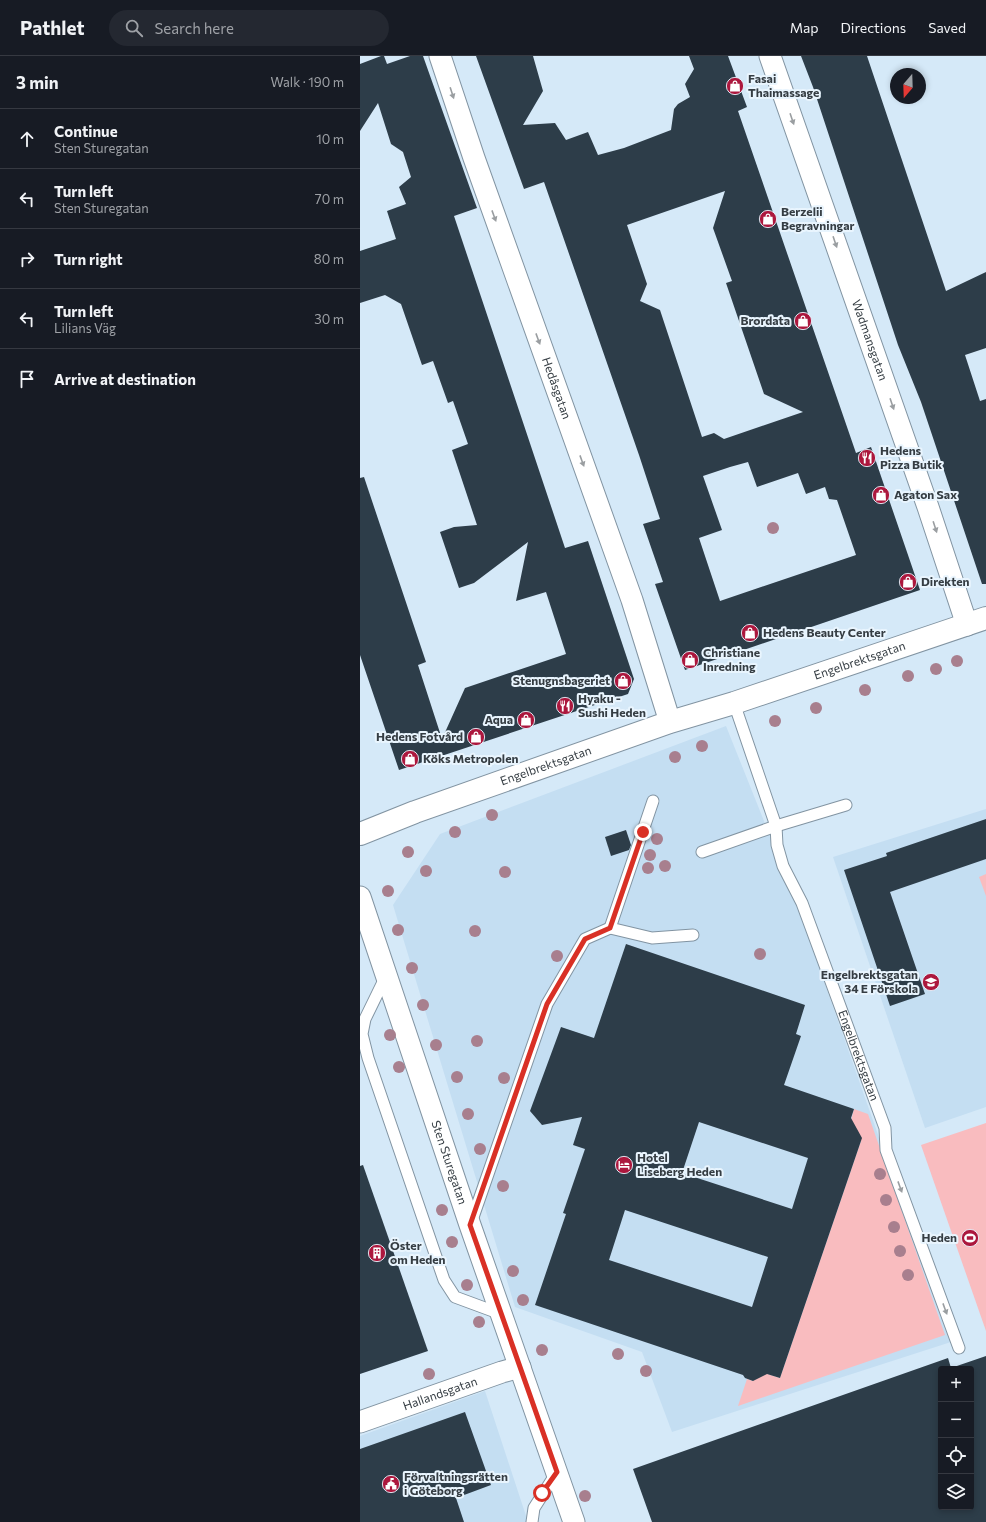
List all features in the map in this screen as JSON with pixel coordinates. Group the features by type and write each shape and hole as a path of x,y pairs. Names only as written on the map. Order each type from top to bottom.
{"street":[{"name":"Hedåsgatan","path":"440,56 474,158 632,600 670,722"},
{"name":"Wadmansgatan","path":"770,56 928,507 976,622"},
{"name":"Engelbrektsgatan","path":"360,834 415,812 670,722 734,703 976,622"},
{"name":"Sten Sturegatan","path":"360,897 470,1225 574,1522"},
{"name":"Hallandsgatan","path":"360,1422 520,1367"}],"lane":[{"name":"Engelbrektsgatan","path":"734,703 776,826 777,845 783,866 802,903 885,1128 886,1150 959,1348"},
{"path":"610,928 652,801"},
{"path":"702,852 776,826 846,805"},
{"path":"470,1225 547,1004 585,939 610,928 652,938 693,935"},
{"path":"386,976 365,1019 362,1034 368,1058 413,1191 444,1280 455,1298 501,1314"},
{"path":"532,1522 534,1508 557,1472"}],"shaded area":[{"path":"726,726 794,896 951,1342 672,1432 642,1352 515,1307 393,905 440,834"},
{"name":"Engelbrektsgatan 34 E Förskola","path":"986,809 986,1107 925,1128 833,857"},
{"path":"986,874 986,896 979,877"},
{"path":"854,1109 868,1114 945,1335 738,1406 747,1379 753,1381 761,1372 780,1378 861,1141 855,1126 850,1124"},
{"name":"Heden","path":"986,1123 986,1331 921,1145"},
{"path":"485,1391 528,1522 360,1522 360,1436"}],"building":[{"path":"384,56 387,64 410,56 423,56 477,208 454,216 565,548 588,541 634,679 628,694 399,770 360,655 360,478 364,477 426,662 418,665 442,739 465,688 566,654 546,592 516,601 528,542 474,583 459,588 440,532 454,527 477,525 452,450 468,444 453,401 448,403 433,361 422,365 401,304 385,295 360,303 360,251 396,239 387,211 406,204 399,187 411,177 403,152 391,144 378,103 360,131 360,64"},
{"path":"476,56 533,56 543,91 523,125 555,123 566,140 588,132 598,155 624,148 671,130 674,109 678,104 690,97 685,84 694,69 689,56 728,56 747,107 738,111 856,453 871,447 920,590 685,670 655,584 663,582 643,524 660,519 639,455 544,182 524,189","holes":["725,191 713,228 732,281 726,283 764,394 803,412 724,439 714,433 702,437 660,310 640,301 647,284 627,225","748,462 757,487 798,473 806,494 825,487 829,499 837,500 856,555 720,601 699,538 722,530 703,476"]},
{"path":"801,56 867,56 946,291 986,272 986,348 965,355 980,401 986,399 986,584 982,584 921,402 898,345 813,87"},
{"path":"986,819 986,859 890,892 925,994 890,1006 844,870 887,856 886,853"},
{"path":"626,830 631,845 629,850 611,856 605,837"},
{"name":"Hotel Liseberg Heden","path":"626,944 805,1005 796,1034 801,1036 784,1085 854,1109 851,1118 862,1138 780,1378 767,1374 753,1381 745,1378 743,1375 535,1305 566,1214 563,1213 585,1149 573,1145 582,1117 542,1125 530,1111 561,1027 594,1038","holes":["699,1122 808,1158 792,1209 682,1173","625,1210 768,1257 752,1307 609,1260"]},
{"name":"Öster om Heden","path":"363,1165 428,1351 360,1374 360,1166"},
{"path":"986,1356 986,1522 652,1522 633,1469 948,1358 950,1366 938,1366 938,1510 974,1510 974,1366 957,1366"},
{"path":"465,1412 491,1485 456,1498 464,1522 360,1522 360,1449"}],"place":[{"name":"Fasai Thaimassage","path":"735,86"},
{"name":"Berzelii Begravningar","path":"768,219"},
{"name":"Brordata","path":"803,321"},
{"name":"Hedens Pizza Butik","path":"867,458"},
{"name":"Agaton Sax","path":"881,495"},
{"name":"Direkten","path":"908,582"},
{"name":"Hedens Beauty Center","path":"750,633"},
{"name":"Christiane Inredning","path":"690,660"},
{"name":"Stenugnsbageriet","path":"623,681"},
{"name":"Hyaku - Sushi Heden","path":"565,706"},
{"name":"Aqua","path":"526,720"},
{"name":"Hedens Fotvård","path":"476,737"},
{"name":"Köks Metropolen","path":"410,759"},
{"name":"Engelbrektsgatan 34 E Förskola","path":"931,982"},
{"name":"Hotel Liseberg Heden","path":"624,1165"},
{"name":"Heden","path":"970,1238"},
{"name":"Öster om Heden","path":"377,1253"},
{"name":"Förvaltningsrätten i Göteborg","path":"391,1484"}],"route":[{"path":"542,1493 557,1472 470,1225 547,1004 585,939 600,931 610,928 643,832"}]}
